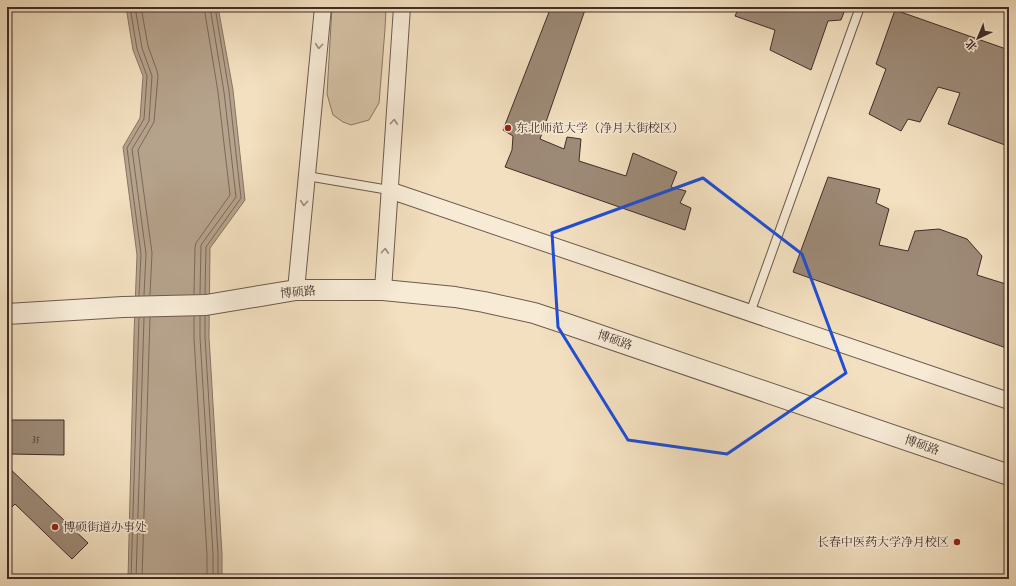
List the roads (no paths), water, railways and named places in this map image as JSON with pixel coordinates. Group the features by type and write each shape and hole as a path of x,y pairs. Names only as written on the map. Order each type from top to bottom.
{"street":[{"path":"296,290 323,7"},
{"path":"383,290 402,7"},
{"path":"389,190 1009,401"},
{"name":"博硕路","path":"7,314 123,307 206,305 296,290 383,290 455,297 534,313 1009,475"}],"lane":[{"path":"750,313 860,7"},
{"path":"307,176 389,190"}],"water":[{"path":"126,7 218,7 233,90 245,200 210,248 209,337 222,554 222,579 128,579 137,255 123,147 140,118 143,76 133,50"}],"place":[{"name":"东北师范大学（净月大街校区）","path":"508,128"},
{"name":"博硕街道办事处","path":"55,527"},
{"name":"长春中医药大学净月校区","path":"957,542"}]}
